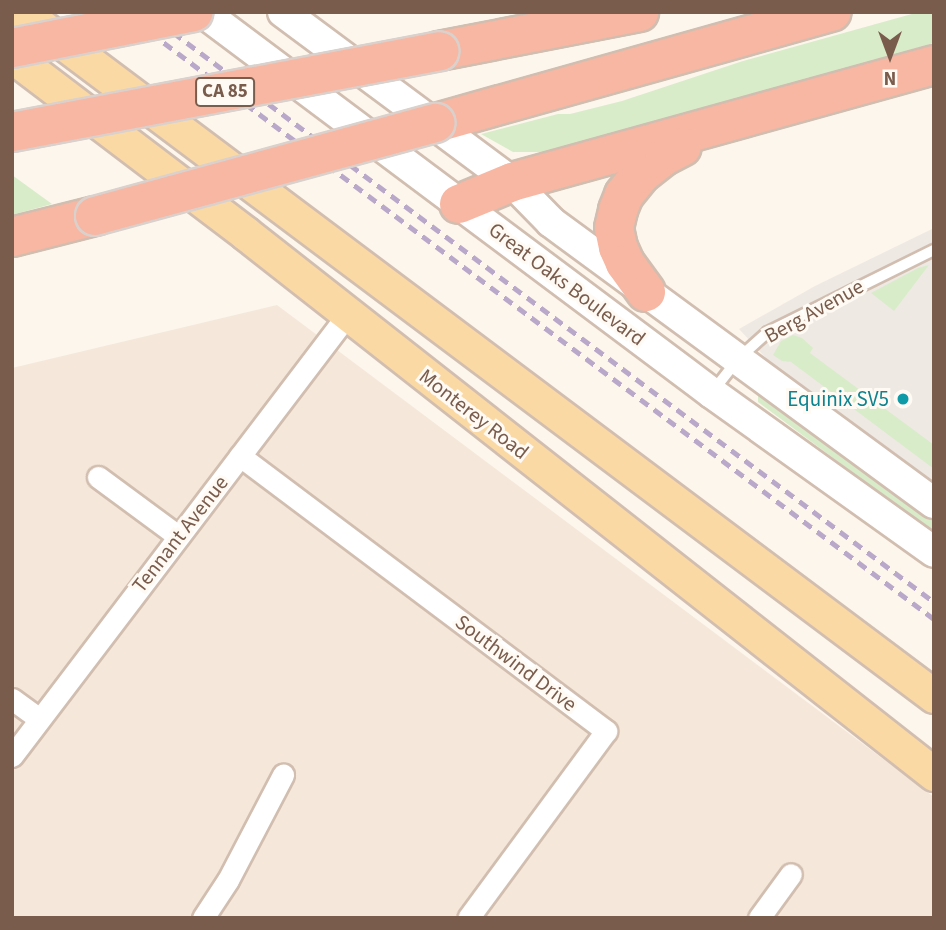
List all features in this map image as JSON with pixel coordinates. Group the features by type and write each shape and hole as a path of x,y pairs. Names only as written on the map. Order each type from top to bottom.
{"highway":[{"path":"12,48 193,12"},
{"name":"CA 85","path":"12,132 639,12"},
{"path":"12,237 832,12"},
{"path":"460,204 512,182 934,65"},
{"path":"646,292 625,263 618,247 614,228 624,195 641,174 664,156 736,122"}],"main road":[{"path":"22,12 934,696"},
{"name":"Great Oaks Boulevard","path":"203,12 712,393 934,552"},
{"name":"Great Oaks Boulevard","path":"282,12 512,182 551,222 934,503"},
{"name":"Monterey Road","path":"12,57 348,314 782,658 934,774"}],"street":[{"name":"Tennant Avenue","path":"12,756 348,314"},
{"name":"Southwind Drive","path":"240,456 606,731 468,918"},
{"path":"98,477 178,536"},
{"path":"12,699 40,719"},
{"path":"203,918 228,880 283,775"},
{"path":"758,918 791,874"}],"lane":[{"name":"Berg Avenue","path":"712,393 739,358 768,332 934,250"}],"shaded area":[{"path":"934,228 934,487 776,369 739,329 815,286"},
{"path":"277,305 934,797 934,918 12,918 12,368"}],"green space":[{"path":"919,12 934,12 934,43 576,145 549,152 513,152 481,134 622,101 743,61"},
{"path":"12,175 52,204 12,215"},
{"path":"929,265 894,311 871,293 918,268"},
{"path":"793,335 802,338 813,348 810,353 934,445 934,469 791,362 782,361 773,355 781,341"},
{"path":"758,396 766,396 934,522 934,533 758,402"}],"railway":[{"path":"123,12 934,619"},
{"path":"146,12 934,602"}],"place":[{"name":"Equinix SV5","path":"903,399"}]}
